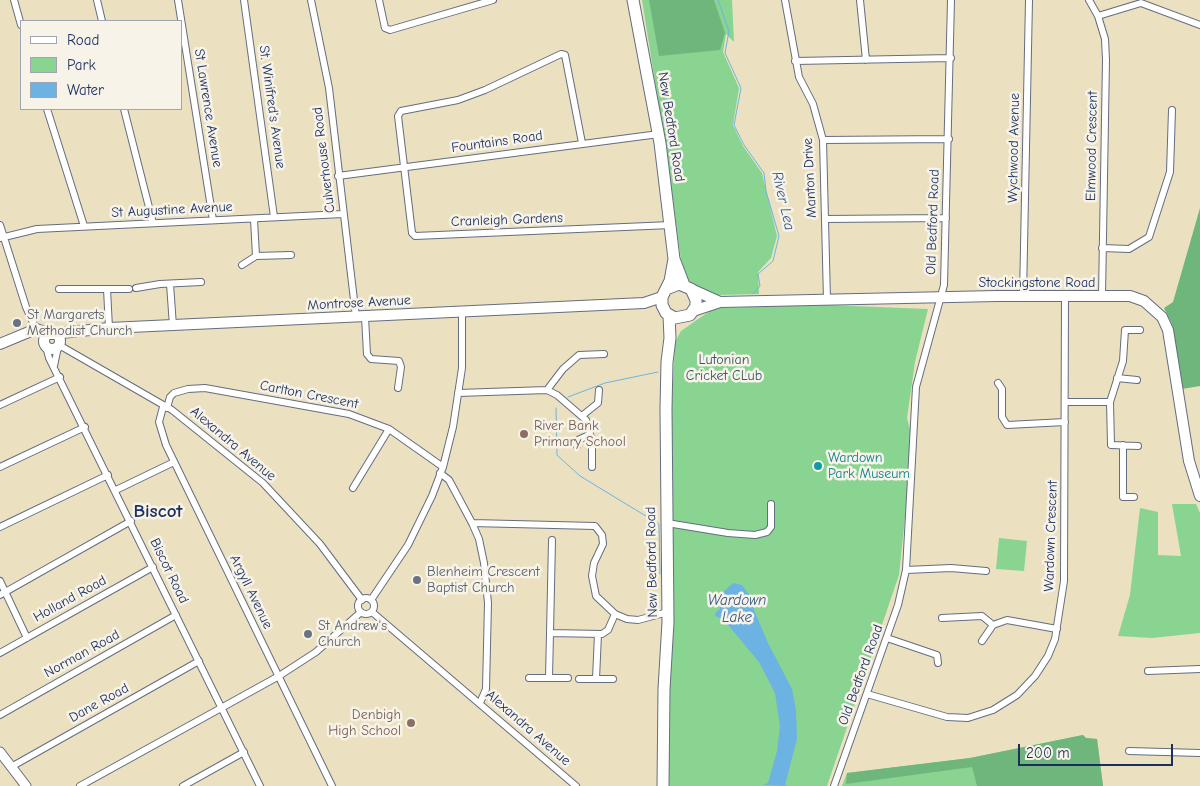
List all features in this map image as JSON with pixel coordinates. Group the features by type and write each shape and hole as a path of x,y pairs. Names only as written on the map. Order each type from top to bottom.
{"highway":[{"name":"New Bedford Road","path":"633,0 659,134 671,225 674,259 670,281 664,293"},
{"name":"New Bedford Road","path":"674,259 688,287"},
{"path":"670,338 690,314 696,300 688,287 674,284 664,293 666,313 675,318 690,314"},
{"name":"New Bedford Road","path":"663,786 664,696 668,612 666,408 667,362 670,338 666,313"}],"main road":[{"name":"Stockingstone Road","path":"688,287 720,302"},
{"name":"Montrose Avenue","path":"36,329 52,334 109,328 644,303 664,293"},
{"name":"Stockingstone Road","path":"690,314 720,302 1023,296 1130,296 1144,300 1162,317 1168,330 1189,461 1200,496"},
{"name":"Montrose Avenue","path":"644,303 666,313"},
{"path":"0,344 36,329 46,345 52,349 76,331"},
{"path":"46,345 46,337 52,334 58,337 59,345"},
{"path":"0,752 26,786"}],"street":[{"path":"14,0 20,21"},
{"path":"97,0 102,20"},
{"name":"St Lawrence Avenue","path":"178,0 181,20"},
{"name":"St. Winifred's Avenue","path":"244,0 274,217"},
{"name":"Culverhouse Road","path":"311,0 328,88 343,214 367,354 371,359 398,361 401,367 398,388"},
{"path":"380,0 385,28 390,30 493,0"},
{"name":"Manton Drive","path":"785,0 799,77 813,104 823,140 827,300"},
{"path":"860,0 866,60"},
{"name":"Old Bedford Road","path":"834,786 887,638 902,592 906,570 916,387 944,285 951,0"},
{"name":"Wychwood Avenue","path":"1023,296 1029,0"},
{"name":"Elmwood Crescent","path":"1089,0 1098,16 1105,39 1106,60 1102,296"},
{"path":"1098,16 1141,3 1200,25"},
{"name":"St Lawrence Avenue","path":"182,25 213,220"},
{"path":"404,168 398,116 401,111 458,100 476,94 561,54 565,54 568,58 582,143"},
{"path":"795,61 951,58"},
{"path":"47,110 84,226"},
{"path":"124,110 153,223"},
{"path":"1102,248 1129,249 1149,237 1170,172 1172,110"},
{"name":"Fountains Road","path":"338,176 659,134"},
{"path":"823,140 949,139"},
{"name":"Cranleigh Gardens","path":"404,168 412,233 415,236 671,225"},
{"name":"St Augustine Avenue","path":"2,238 37,229 343,214"},
{"path":"825,219 946,218"},
{"path":"254,219 256,256"},
{"path":"0,225 2,238 26,307 36,329"},
{"path":"242,265 256,256 291,255"},
{"path":"136,288 160,284 201,282"},
{"path":"170,284 173,326"},
{"path":"58,288 129,289"},
{"path":"107,289 109,328"},
{"name":"Wardown Crescent","path":"867,694 947,717 968,718 993,710 1017,695 1035,676 1048,656 1057,629 1064,581 1065,296"},
{"path":"371,600 408,545 441,470 453,427 458,394 463,350 462,312"},
{"path":"1138,446 1111,445 1110,402 1123,361 1125,330 1140,330"},
{"name":"Biscot Road","path":"46,345 54,367 260,786"},
{"path":"54,367 59,345"},
{"name":"Alexandra Avenue","path":"59,345 150,396 198,430 263,482 320,544 362,600"},
{"path":"547,390 562,369 579,355 604,354"},
{"path":"0,405 60,377"},
{"path":"1117,378 1137,380"},
{"path":"998,383 1002,388 1002,417 1007,425 1065,422"},
{"name":"Carlton Crescent","path":"165,407 174,393 188,389 205,388 349,414 389,429 441,470 449,480 472,523 482,551 487,590 486,689 480,703"},
{"path":"458,394 547,390 557,395 591,424 589,435 592,441 592,467"},
{"path":"582,415 598,403 599,390"},
{"path":"1065,402 1110,402"},
{"name":"Argyll Avenue","path":"165,407 159,422 174,462 332,786"},
{"path":"0,467 85,427"},
{"path":"353,488 389,429"},
{"path":"577,446 578,440 589,435"},
{"path":"1123,445 1123,496 1134,497"},
{"path":"116,490 174,462"},
{"path":"0,527 108,475"},
{"path":"667,523 728,534 755,535 767,532 771,527 771,504"},
{"path":"2,594 131,521"},
{"path":"472,523 595,526 602,535 603,544 594,563 592,587 596,596 615,614 627,619 638,620 668,612"},
{"path":"549,678 552,540"},
{"name":"Holland Road","path":"0,653 153,567"},
{"path":"906,570 951,568 986,571"},
{"path":"0,581 2,594 27,638"},
{"path":"362,600 371,600 374,604 372,612 368,614 361,612 358,607 362,600"},
{"path":"80,786 222,707 236,702 279,676 316,652 361,612"},
{"name":"Alexandra Avenue","path":"372,612 576,786"},
{"path":"550,633 598,634 608,630 615,614"},
{"name":"Norman Road","path":"0,715 176,615"},
{"path":"942,618 982,616 993,624"},
{"path":"982,641 993,624 1007,620 1057,629"},
{"path":"596,679 598,634"},
{"path":"887,638 938,655 938,663"},
{"name":"Dane Road","path":"11,767 199,661"},
{"path":"1148,671 1200,669"},
{"path":"530,678 568,678"},
{"path":"579,679 613,679"},
{"path":"1129,751 1200,753"},
{"path":"183,786 244,752"}],"green space":[{"path":"642,0 732,0 734,42 726,34 723,52 739,88 733,125 743,146 762,173 777,236 771,258 758,272 759,294 718,295 707,292 689,281 682,267"},
{"path":"649,0 714,0 725,33 720,50 659,56"},
{"path":"1200,208 1200,386 1182,389 1172,324 1164,308 1173,302"},
{"name":"Lutonian Cricket CLub","path":"826,305 928,309 915,362 907,418 913,441 899,575 827,786 666,786 673,617 671,424 675,342 681,331 714,308"},
{"path":"1172,504 1196,504 1200,513 1200,633 1152,638 1118,636 1130,595 1140,508 1158,512 1158,555 1181,556"},
{"path":"999,538 1027,541 1024,571 996,569"},
{"path":"1083,735 1086,738 1097,739 1103,786 842,786 847,773 970,758"},
{"path":"1083,735 1086,738 1097,739 1103,786 977,786 972,767 846,784 847,773 970,758"}],"water":[{"name":"Wardown Lake","path":"733,583 742,585 752,599 754,610 768,643 792,689 796,710 797,739 785,785 788,786 763,785 768,783 777,751 780,726 775,693 759,662 723,619 715,616 716,612 720,609 721,594"}],"waterway":[{"name":"River Lea","path":"718,0 729,31 725,53 741,88 734,125 744,145 764,173 766,191 779,236 773,261 758,274 760,286 753,294"},
{"name":"River Lea","path":"568,397 605,383 658,372"},
{"name":"River Lea","path":"556,408 557,455 580,476 659,524 660,574"}],"place":[{"name":"St Margarets Methodist Church","path":"17,323"},
{"name":"River Bank Primary School","path":"524,434"},
{"name":"Wardown Park Museum","path":"818,466"},
{"name":"Blenheim Crescent Baptist Church","path":"417,580"},
{"name":"St Andrew's Church","path":"308,634"},
{"name":"Denbigh High School","path":"411,723"}],"district":[{"name":"Biscot","path":"158,512"}]}
